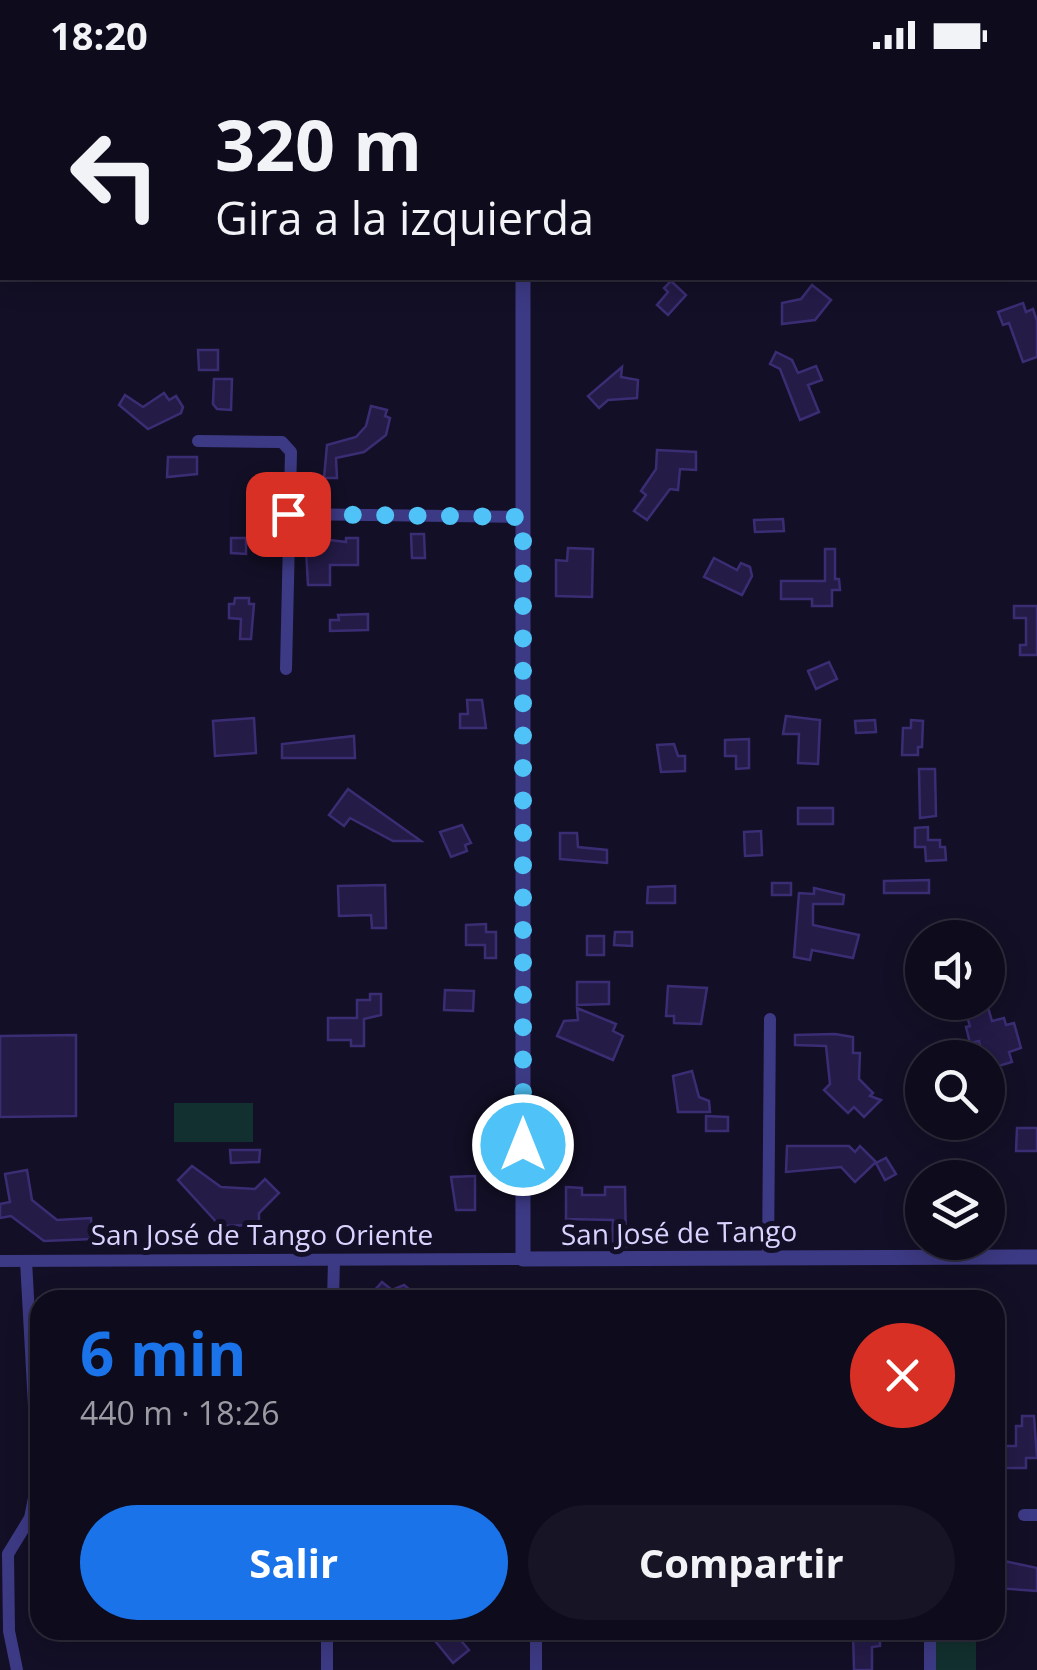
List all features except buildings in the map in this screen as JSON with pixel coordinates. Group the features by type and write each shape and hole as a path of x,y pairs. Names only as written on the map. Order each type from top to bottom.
{"street":[{"name":"San José de Tango","path":"523,280 523,1259 1037,1256"},
{"path":"198,442 286,444 290,452 286,668"},
{"path":"288,514 523,517"},
{"path":"768,1257 770,1020"},
{"name":"San José de Tango Oriente","path":"0,1261 523,1259"},
{"path":"334,1260 334,1290"},
{"path":"26,1261 30,1333"},
{"path":"17,1670 9,1631 8,1554 30,1518"},
{"path":"327,1670 328,1640"},
{"path":"536,1640 536,1670"},
{"path":"930,1640 930,1670"}],"green space":[{"path":"174,1103 253,1103 253,1142 174,1142"},
{"path":"934,1640 976,1640 976,1670 935,1670"}],"route":[{"path":"288,514 523,517 523,1145"}]}
